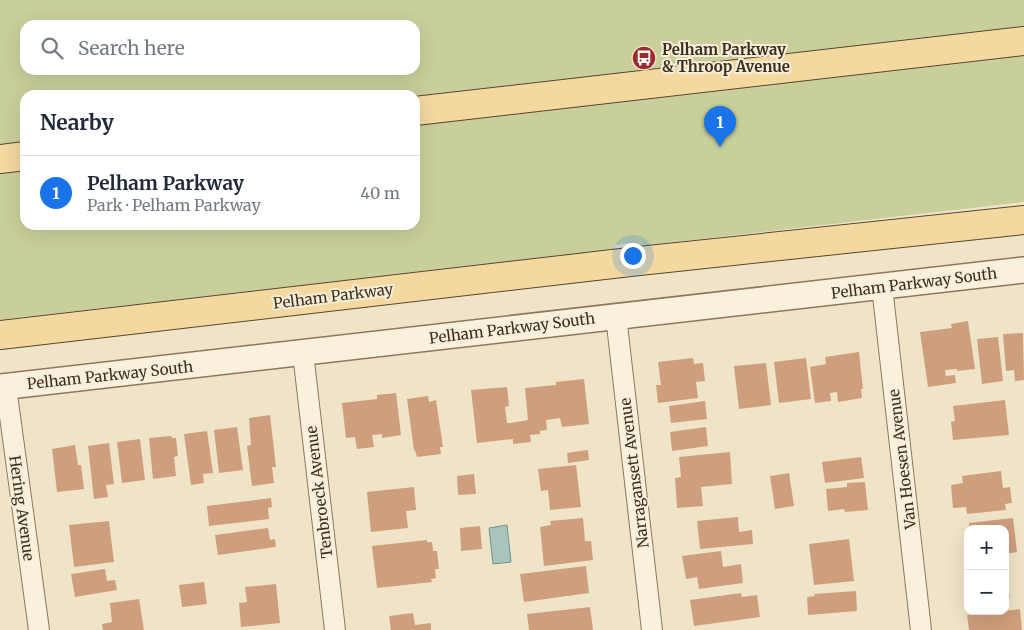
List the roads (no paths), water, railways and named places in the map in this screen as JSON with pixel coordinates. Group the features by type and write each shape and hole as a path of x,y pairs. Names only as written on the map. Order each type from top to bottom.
{"main road":[{"path":"420,110 1024,41"},
{"path":"0,159 20,157"},
{"name":"Pelham Parkway","path":"0,335 630,262 1024,220"}],"street":[{"name":"Pelham Parkway South","path":"3,387 1024,270"},
{"name":"Van Hoesen Avenue","path":"882,287 921,630"},
{"name":"Narragansett Avenue","path":"616,316 652,630"},
{"name":"Tenbroeck Avenue","path":"303,353 335,630"},
{"name":"Hering Avenue","path":"3,387 38,630"}],"water":[{"path":"507,525 511,562 493,564 489,528"}],"place":[{"name":"Pelham Parkway & Throop Avenue","path":"644,58"},
{"name":"Pelham Parkway","path":"720,147"}]}
